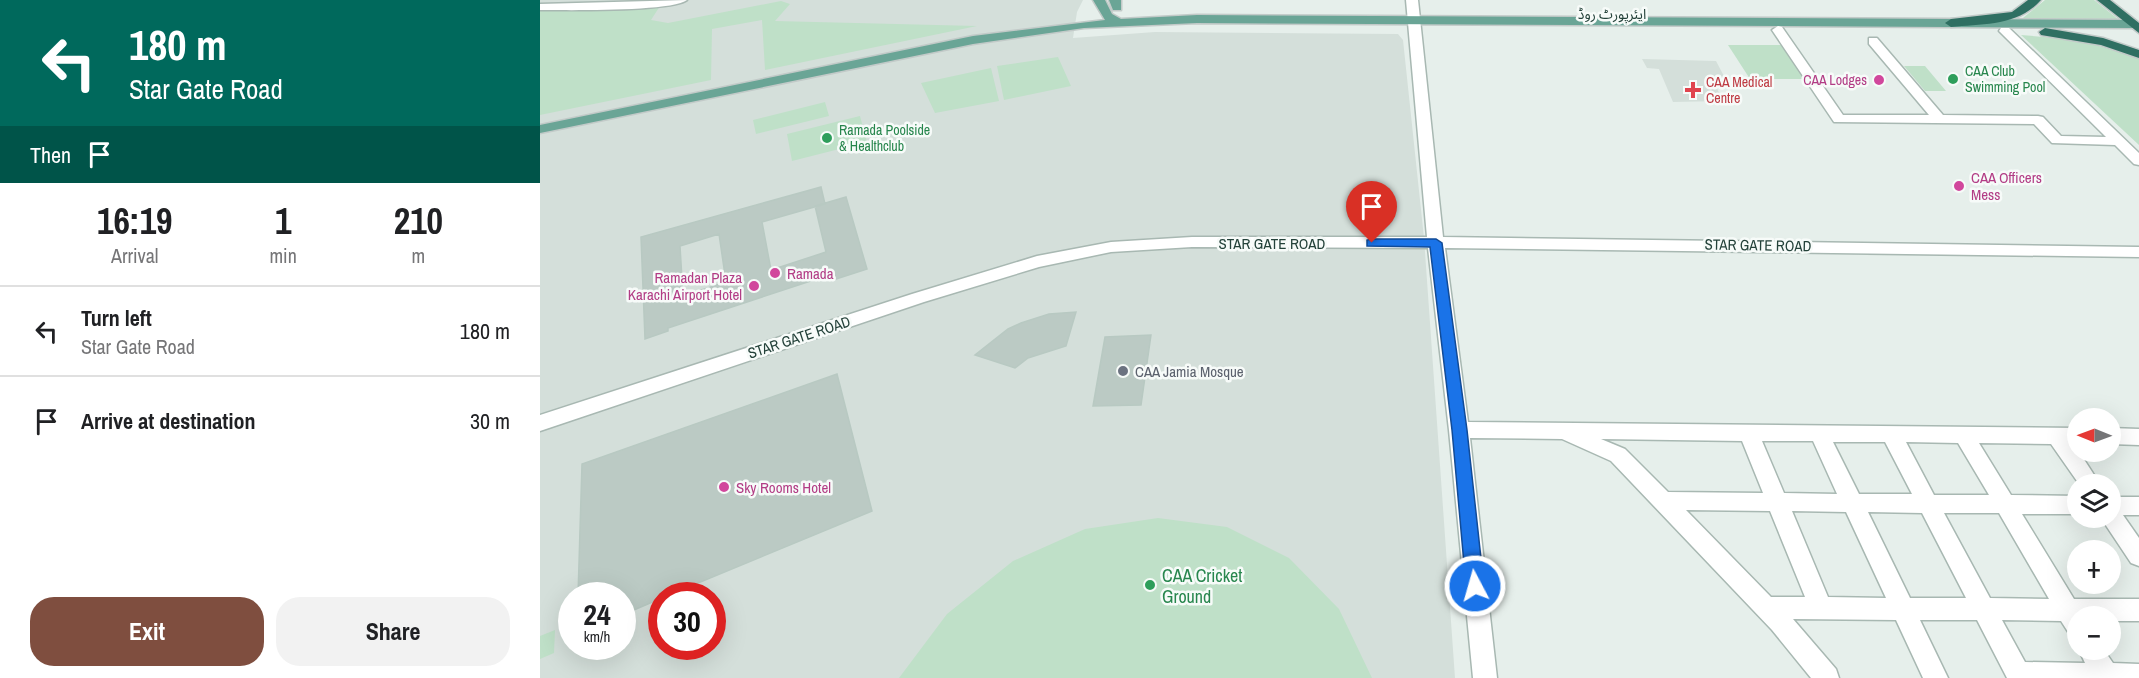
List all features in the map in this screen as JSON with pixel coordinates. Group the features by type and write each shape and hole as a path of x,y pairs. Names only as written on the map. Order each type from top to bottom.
{"highway":[{"path":"1951,23 1999,19 2016,15 2035,0"},
{"path":"2103,0 2137,24"},
{"path":"2122,0 2137,24"},
{"path":"2045,32 2103,42 2139,54"}],"main road":[{"path":"1071,30 1089,18 1099,2 1110,14 1140,25"},
{"path":"1071,30 1110,14"},
{"name":"ایئرپورٹ روڈ","path":"1415,24 2006,32 2045,32 2137,24"},
{"name":"ایئرپورٹ روڈ","path":"1140,25 2137,24"},
{"path":"540,129 582,124 1071,30 1140,25"},
{"path":"540,137 582,124"}],"street":[{"path":"540,7 668,3 681,0"},
{"path":"1412,0 1436,243 1459,430 1485,678"},
{"path":"1778,30 1839,119 2038,120 2057,140 2118,141"},
{"path":"2006,32 2139,161"},
{"path":"1873,41 1940,120"},
{"name":"STAR GATE ROAD","path":"540,423 918,298 1037,262 1112,247 1192,242 1436,243 2139,252"},
{"path":"1459,430 2067,436"},
{"path":"1561,431 1618,455 1766,608 1827,678"},
{"path":"1748,432 1821,608"},
{"path":"1819,433 1936,678"},
{"path":"1891,434 2019,676 2139,676"},
{"path":"1964,435 2067,609"},
{"path":"2121,436 2139,437"},
{"path":"1662,501 2067,505"},
{"path":"2121,506 2139,506"},
{"path":"2120,528 2139,556"},
{"path":"1766,608 1983,609 2067,617"},
{"path":"2121,612 2139,610"},
{"path":"2097,660 2107,677"}],"shaded area":[{"path":"540,0 1083,0 1077,12 1073,38 1155,32 1398,34 1403,40 1424,238 1455,678 540,678"},
{"name":"CAA Medical Centre","path":"1642,59 1716,61 1726,80 1713,80 1723,101 1673,102 1659,69 1647,68"}],"green space":[{"path":"2045,0 2094,0 2118,19 2118,22 2018,22"},
{"path":"781,1 790,4 775,21 977,26 765,70 762,20 712,29 711,80 540,115 540,8 660,6 651,20 668,23"},
{"path":"2021,35 2079,40 2139,58 2139,145"},
{"path":"1728,45 1781,45 1805,79 1750,79"},
{"path":"1058,57 1071,86 1004,100 997,66"},
{"path":"1904,66 1925,66 1946,91 1925,91"},
{"path":"991,68 999,101 935,113 921,83"},
{"path":"825,102 829,116 756,134 753,120"},
{"name":"Ramada Poolside & Healthclub","path":"860,116 867,142 792,161 787,134"},
{"name":"CAA Cricket Ground","path":"1158,518 1227,527 1289,558 1339,609 1372,678 899,678 947,614 1013,561 1085,529"},
{"path":"555,630 554,653 540,659 540,636"}],"building":[{"path":"821,187 825,203 846,197 867,269 833,280 832,274 668,328 668,331 645,339 641,237","holes":["815,207 826,252 771,270 762,222","719,234 726,282 683,296 680,246"]},
{"path":"1076,312 1066,346 1028,358 1015,368 975,355 1008,329 1021,323 1049,314"},
{"name":"CAA Jamia Mosque","path":"1151,335 1141,405 1093,406 1105,337"},
{"name":"Sky Rooms Hotel","path":"837,374 872,511 700,582 648,582 648,604 636,609 636,582 578,582 582,464"}],"place":[{"name":"CAA Club Swimming Pool","path":"1953,79"},
{"name":"CAA Lodges","path":"1879,80"},
{"name":"CAA Medical Centre","path":"1693,90"},
{"name":"Ramada Poolside & Healthclub","path":"827,138"},
{"name":"CAA Officers Mess","path":"1959,186"},
{"name":"Ramada","path":"775,273"},
{"name":"Ramadan Plaza Karachi Airport Hotel","path":"754,286"},
{"name":"CAA Jamia Mosque","path":"1123,371"},
{"name":"Sky Rooms Hotel","path":"724,487"},
{"name":"CAA Cricket Ground","path":"1150,585"}],"route":[{"path":"1372,243 1436,243 1475,586"}]}
